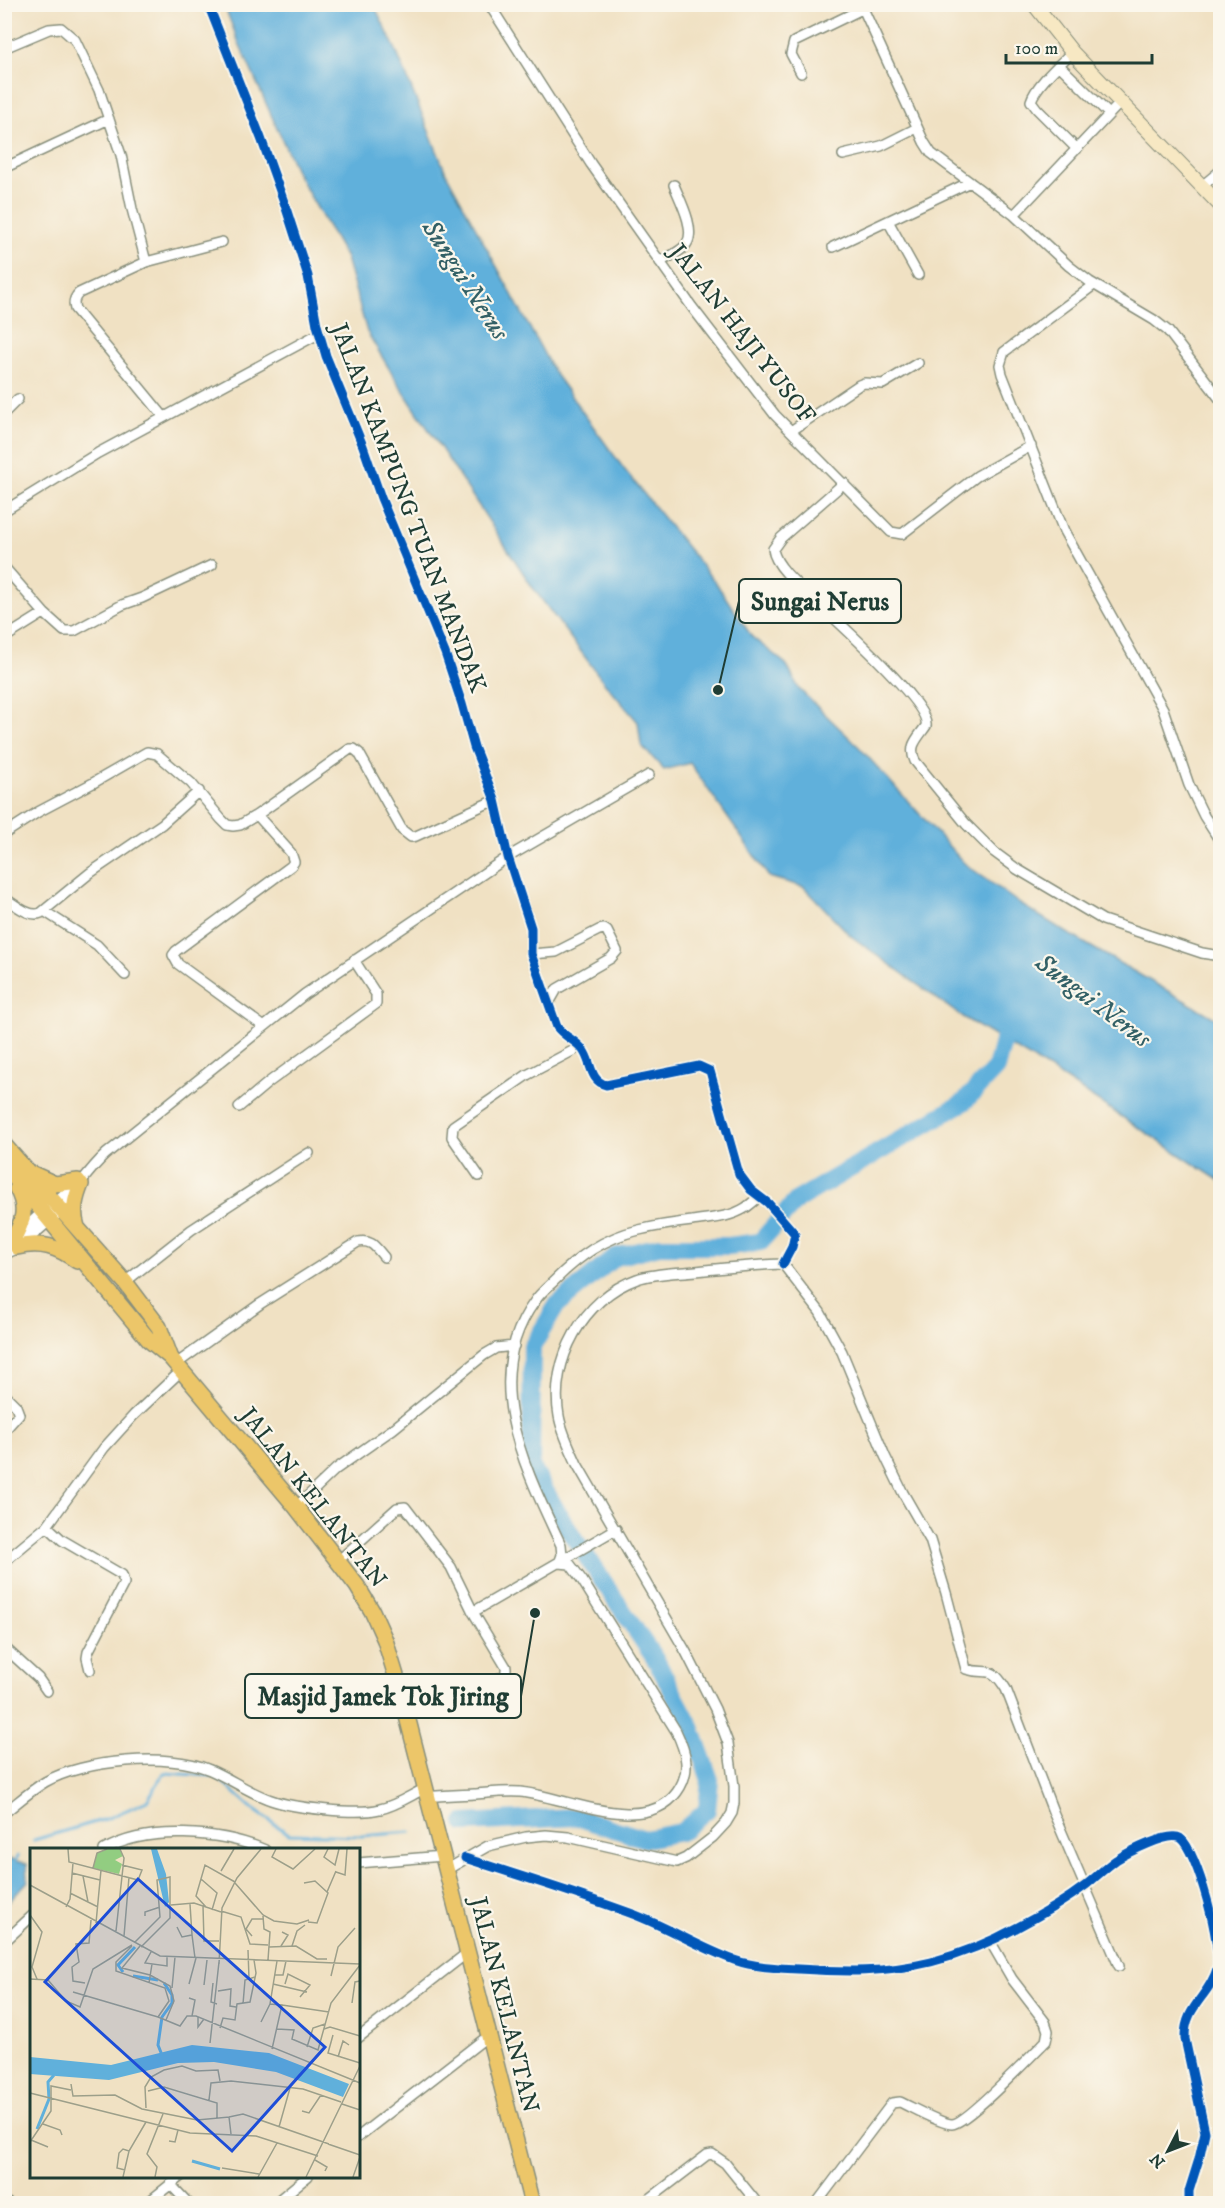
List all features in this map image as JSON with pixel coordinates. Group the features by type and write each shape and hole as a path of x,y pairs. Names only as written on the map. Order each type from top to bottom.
{"highway":[{"name":"JALAN KELANTAN","path":"4,1144 125,1282 159,1327 176,1364"},
{"path":"4,1167 25,1209 11,1247"},
{"name":"JALAN KELANTAN","path":"4,1167 149,1340 176,1364 296,1507 357,1586 372,1611 385,1640 402,1698 532,2204"},
{"path":"25,1170 55,1184 80,1181 74,1205 77,1227"},
{"path":"11,1247 40,1244 56,1248 64,1251 97,1276"}],"main road":[{"path":"1034,4 1072,52 1221,205"}],"street":[{"name":"JALAN KAMPUNG TUAN MANDAK","path":"208,4 284,202 308,276 320,333 375,482 445,653 474,747 495,800 508,857 531,928 531,954 561,1033 580,1047"},
{"name":"JALAN HAJI YUSOF","path":"489,4 591,164 720,343 775,415 891,532 902,534 977,476 1030,446"},
{"path":"801,73 791,54 794,42 862,7 917,128 931,153 1014,215 1069,266 1094,285 1154,320 1168,331 1221,399"},
{"path":"4,48 56,27 61,27 75,40 99,90 121,155 146,262"},
{"path":"1072,52 1031,101 1077,149"},
{"path":"1059,65 1109,114"},
{"path":"1014,215 1120,103"},
{"path":"4,168 109,119"},
{"path":"843,154 881,146 917,128"},
{"path":"1202,186 1221,171"},
{"path":"833,247 970,182"},
{"path":"660,262 687,244 690,235 689,225 674,184"},
{"path":"888,221 918,275"},
{"path":"164,417 75,309 73,303 75,297 80,293 146,262 222,242"},
{"path":"1094,285 1004,352 1001,359 1002,374 1065,531 1163,709 1189,785 1204,816 1221,841"},
{"path":"4,511 98,453 320,333"},
{"path":"791,431 859,385 883,384 918,363"},
{"path":"4,413 18,399"},
{"path":"844,483 781,538 773,549 773,555 789,576 864,645 919,708 927,722 912,745 915,761 966,824 1017,869 1103,920 1202,953 1221,956"},
{"path":"4,567 44,613 64,631 74,631 122,605 212,565"},
{"path":"4,638 44,613"},
{"path":"4,834 38,812 147,752 157,754 199,792 227,825 240,825 350,749 359,753 402,830 411,837 495,800"},
{"path":"11,1247 46,1217 106,1154 294,1002 508,857 649,775"},
{"path":"4,898 30,914 36,915 44,911 90,873 162,824 199,792"},
{"path":"257,814 291,853 294,862 173,955 178,964 263,1026"},
{"path":"44,911 97,945 125,975"},
{"path":"531,954 556,951 604,929 616,947 611,958 557,989 549,1003"},
{"path":"239,1107 269,1082 376,1004 376,994 354,960"},
{"path":"479,1176 452,1137 453,1126 527,1076 580,1047 595,1080 606,1085 699,1066 710,1071 739,1174 751,1190 768,1203 795,1234 792,1247 783,1264"},
{"path":"125,1282 191,1230 309,1154"},
{"path":"562,1561 561,1545 520,1453 510,1414 510,1370 514,1346 525,1318 536,1299 562,1273 598,1245 638,1230 720,1218 746,1208 759,1197"},
{"path":"4,1562 47,1526 104,1448 176,1364 260,1304 358,1242 366,1240 370,1242 384,1257"},
{"path":"465,1858 497,1843 546,1835 568,1837 677,1862 687,1858 713,1837 732,1813 734,1803 732,1764 722,1722 686,1652 577,1464 565,1439 559,1416 557,1391 564,1353 581,1322 605,1297 618,1288 639,1278 680,1272 783,1264"},
{"path":"783,1264 820,1312 847,1362 892,1470 930,1540 966,1670 987,1671 999,1678 1006,1689 1054,1814 1119,1966"},
{"path":"296,1507 336,1469 393,1429 484,1355 496,1348 514,1346"},
{"path":"4,1394 16,1406 19,1414 4,1431"},
{"path":"338,1561 398,1508 405,1507 446,1560 460,1583 473,1612 506,1666 506,1675 495,1680 402,1698"},
{"path":"47,1526 62,1540 124,1578 124,1583 88,1652 90,1670"},
{"path":"473,1612 615,1529"},
{"path":"4,1813 45,1782 74,1770 101,1764 158,1760 194,1764 209,1769 271,1800 302,1807 378,1810 428,1795 522,1792 618,1812 633,1813 655,1810 668,1802 679,1789 684,1779 687,1758 676,1731 582,1580 570,1564 562,1561"},
{"path":"4,1647 38,1677 47,1691"},
{"path":"108,1848 124,1840 137,1837 188,1834 223,1837 259,1848"},
{"path":"360,1863 465,1858 631,1913 727,1957 755,1966 834,1972 879,1971 932,1962 990,1941 1020,1926 1086,1885 1127,1854 1175,1835 1184,1842 1187,1848 1208,1901 1219,1955 1218,1966 1192,2007 1185,2027 1185,2039 1204,2132 1199,2159 1189,2190 1189,2204"},
{"path":"4,1942 30,1918"},
{"path":"816,2204 892,2103 900,2102 949,2124 958,2122 1046,2041 1048,2031 1045,2022 1012,1979 990,1941"},
{"path":"360,2036 467,1953"},
{"path":"360,2135 488,2036"},
{"path":"643,2204 707,2155 712,2154 734,2172 758,2204"},
{"path":"146,2204 179,2178"},
{"path":"274,2204 306,2178"},
{"path":"171,2185 189,2204"},
{"path":"4,2201 9,2204"}],"water":[{"path":"224,5 374,5 395,48 446,173 555,374 624,469 718,586 752,637 786,664 799,689 859,747 964,863 1020,904 1220,1021 1220,1181 1049,1069 961,1016 851,936 804,887 769,877 690,763 664,770 641,745 638,722 603,681 533,588 367,332 346,258 298,175"},
{"path":"5,1858 27,1864 28,1881 5,1906"}],"waterway":[{"path":"464,1823 576,1817 645,1839 681,1832 707,1810 710,1780 691,1727 657,1662 562,1520 531,1466 532,1347 557,1305 615,1257 659,1246 729,1246 760,1242 797,1200 964,1102 996,1068 1009,1019"},
{"path":"34,1840 106,1819 147,1801 164,1773 216,1776 253,1809 289,1834 362,1836 411,1832"},
{"path":"13,1863 18,1856"}],"cycle path":[{"path":"208,4 284,202 308,276 317,325 326,356 445,653 474,747 495,800 508,857 531,928 531,954 557,1027 580,1047 596,1079 606,1085 699,1066 710,1071 739,1174 751,1190 768,1203 795,1234 792,1247 783,1264"},
{"path":"465,1858 630,1913 721,1955 742,1962 782,1968 864,1971 914,1966 987,1943 1061,1902 1116,1860 1158,1840 1180,1838 1187,1846 1201,1879 1212,1921 1218,1958 1213,1979 1188,2018 1186,2028 1185,2039 1205,2132 1189,2191 1189,2204"}],"place":[{"name":"Sungai Nerus","path":"718,690"},
{"name":"Masjid Jamek Tok Jiring","path":"535,1613"}]}
